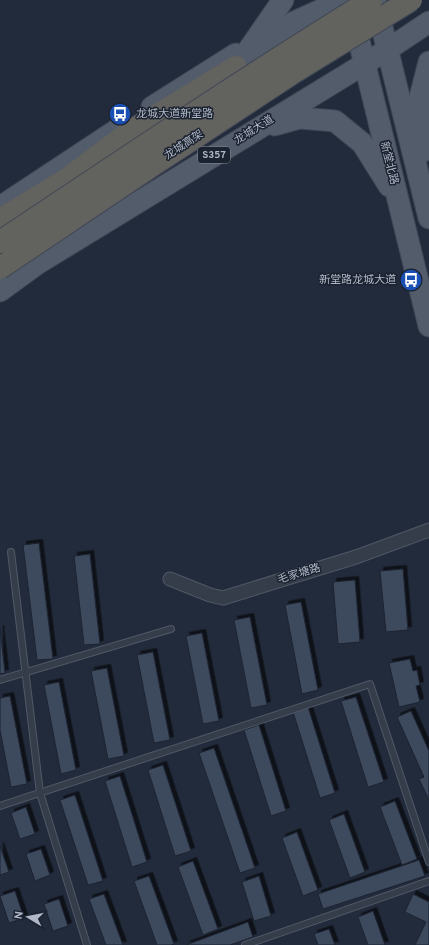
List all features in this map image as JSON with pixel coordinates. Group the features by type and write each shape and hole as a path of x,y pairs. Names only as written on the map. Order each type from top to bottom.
{"highway":[{"name":"龙城高架","path":"0,242 280,56 371,0"},
{"name":"龙城高架","path":"0,268 259,95 412,0"},
{"path":"0,220 67,179 128,133 236,67"}],"main road":[{"path":"236,67 283,0"},
{"path":"0,206 184,85 294,22 343,0"},
{"name":"新堂北路","path":"349,0 429,326"},
{"path":"375,0 429,218"},
{"path":"0,230 69,184 183,112 236,67 294,22"},
{"name":"龙城大道","path":"0,291 36,264 387,50 429,22"},
{"path":"424,197 420,101 429,62"},
{"path":"255,130 300,118 335,121 362,143 399,202"}],"street":[{"name":"毛家塘路","path":"170,578 210,595 223,598 356,557 429,530"}],"lane":[{"path":"11,552 24,672 40,793 87,945"},
{"path":"0,680 171,629"},
{"path":"0,806 370,684 429,862"},
{"path":"245,945 429,881"}],"building":[{"path":"39,543 53,659 37,660 23,545"},
{"path":"90,554 100,644 84,645 74,556"},
{"path":"403,569 408,630 386,632 380,571"},
{"path":"355,580 360,642 338,644 333,582"},
{"path":"301,602 318,690 302,694 285,605"},
{"path":"250,617 267,705 251,708 234,620"},
{"path":"0,629 5,673 0,674"},
{"path":"202,633 219,721 203,724 186,636"},
{"path":"153,652 170,740 154,743 137,655"},
{"path":"410,659 413,671 417,670 420,685 416,686 420,702 399,707 389,663"},
{"path":"107,668 124,756 108,759 91,671"},
{"path":"59,682 76,770 61,774 44,685"},
{"path":"10,696 27,784 11,787 0,730 0,698"},
{"path":"356,697 384,782 368,787 341,701"},
{"path":"308,707 335,793 320,798 293,712"},
{"path":"411,711 429,751 429,800 419,779 424,777 397,717"},
{"path":"259,725 286,811 271,816 244,730"},
{"path":"214,748 255,868 240,873 199,753"},
{"path":"163,765 191,851 175,856 148,770"},
{"path":"120,776 147,862 132,867 105,781"},
{"path":"75,795 103,881 88,885 60,800"},
{"path":"395,801 417,859 402,865 380,807"},
{"path":"26,807 35,834 20,839 11,813"},
{"path":"344,814 365,872 350,878 329,820"},
{"path":"297,832 318,890 303,896 282,838"},
{"path":"0,846 9,872 0,875"},
{"path":"41,849 50,875 35,881 26,854"},
{"path":"419,860 425,876 323,909 318,894"},
{"path":"193,861 218,929 203,935 178,867"},
{"path":"149,876 174,944 157,945 134,881"},
{"path":"259,876 271,916 254,921 242,882"},
{"path":"15,891 24,918 9,923 0,896"},
{"path":"104,894 123,945 106,945 89,899"},
{"path":"413,894 429,902 429,945 415,945 426,922 405,912"},
{"path":"59,899 68,926 53,931 44,904"},
{"path":"373,911 385,945 368,945 358,917"},
{"path":"248,922 253,937 230,945 186,945"},
{"path":"329,929 335,945 318,945 314,934"}],"place":[{"name":"龙城大道新堂路","path":"120,114"},
{"name":"新堂路龙城大道","path":"411,280"}]}
